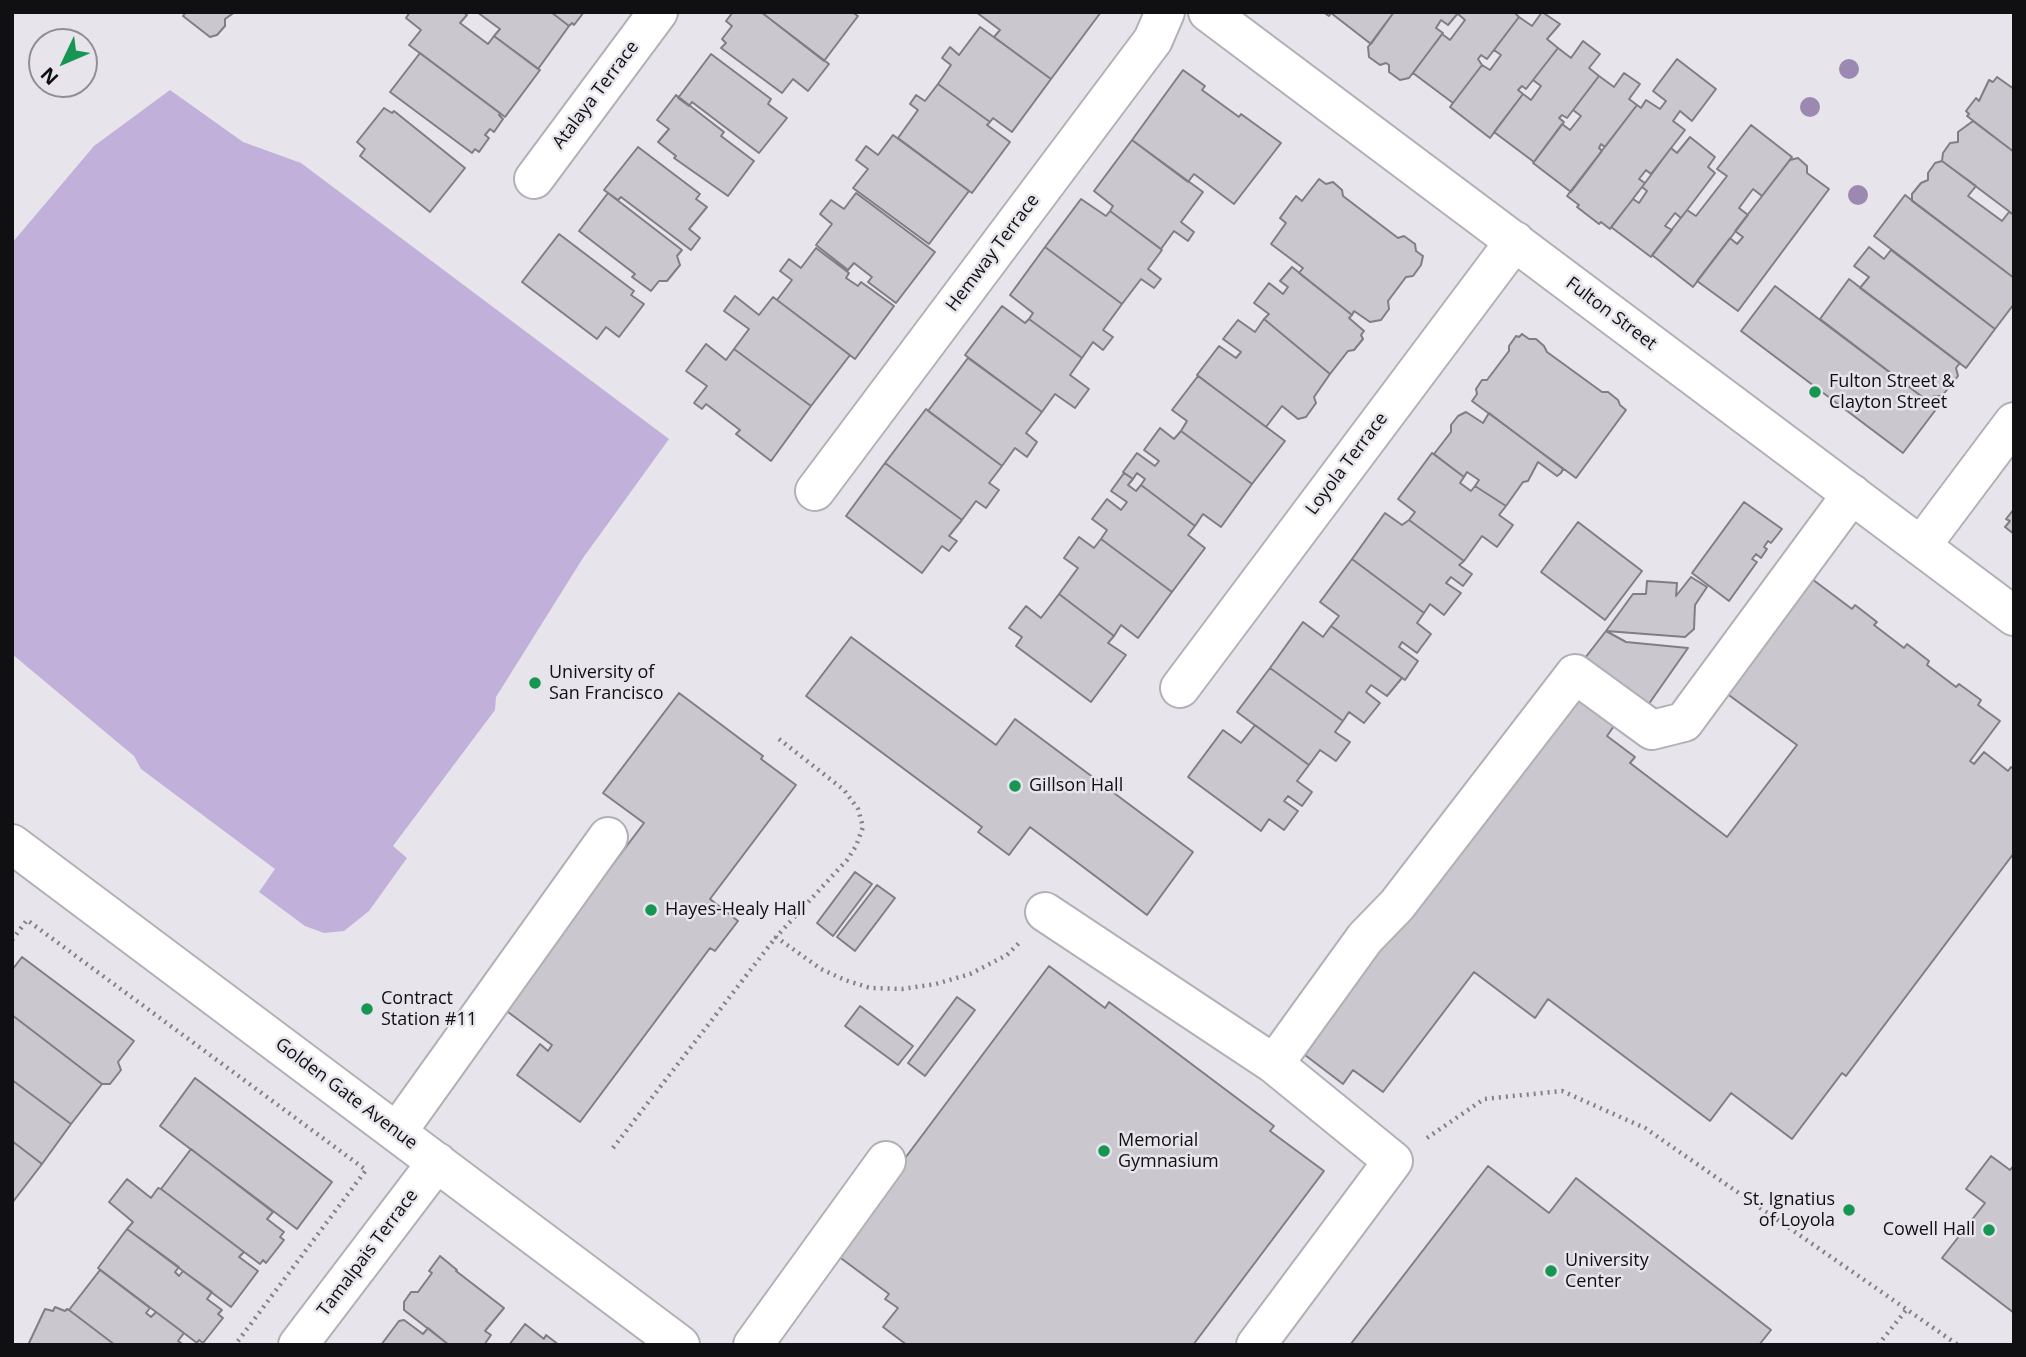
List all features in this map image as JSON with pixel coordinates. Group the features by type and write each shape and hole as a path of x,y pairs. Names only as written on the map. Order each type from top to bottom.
{"street":[{"name":"Atalaya Terrace","path":"534,179 658,12"},
{"name":"Hemway Terrace","path":"815,491 1153,40 1165,12"},
{"name":"Fulton Street","path":"1208,12 2014,616"},
{"name":"Loyola Terrace","path":"1180,688 1515,242"},
{"path":"1921,546 2014,422"},
{"path":"1274,1064 1365,938 1397,905 1575,674 1652,730 1684,722 1852,494"},
{"path":"397,1132 608,837"},
{"name":"Golden Gate Avenue","path":"14,848 680,1345"},
{"path":"1045,912 1274,1064 1394,1161 1256,1345"},
{"path":"752,1345 886,1161"},
{"name":"Tamalpais Terrace","path":"298,1345 437,1162"}],"path":[{"path":"613,1148 776,937 847,860 856,846 863,827 858,809 844,790 779,739"},
{"path":"776,937 821,969 845,981 870,988 902,989 936,984 990,965 1007,955 1023,940 1045,912"},
{"path":"12,940 27,920 366,1170 235,1345"},
{"path":"1394,1161 1484,1099 1562,1091 1645,1128 1958,1345"},
{"path":"1878,1345 1907,1309"}],"shaded area":[{"path":"170,90 243,142 301,163 669,439 583,558 496,697 495,710 393,846 407,858 369,911 344,931 324,933 305,926 259,892 275,869 141,769 134,756 12,654 12,243 94,146"}],"building":[{"path":"186,12 235,12 225,19 225,26 217,35 210,37 183,16"},
{"path":"410,12 463,12 467,15 460,23 488,44 494,36 540,70 505,117 409,45 421,30 406,18"},
{"path":"477,12 551,12 569,26 538,69 494,36 500,29"},
{"path":"551,12 584,12 574,25 572,23 569,26"},
{"path":"733,12 761,12 829,64 808,91 793,79 782,93 721,48 726,43 722,39 732,26 726,21"},
{"path":"761,12 852,12 858,16 824,61"},
{"path":"976,12 1101,12 1051,79 994,37 1000,30"},
{"path":"1323,12 1394,12 1371,44 1331,13 1329,16"},
{"path":"1394,12 1459,12 1448,25 1441,20 1436,28 1443,33 1409,78 1400,80 1389,72 1389,65 1380,65 1369,57 1368,47"},
{"path":"1459,12 1514,12 1519,17 1487,59 1481,55 1478,59 1482,65 1453,103 1413,73 1442,34 1450,40 1465,20"},
{"path":"1542,12 1560,24 1547,39 1558,48 1526,89 1522,86 1518,90 1523,94 1490,138 1450,107 1482,65 1490,70 1501,55 1494,50 1519,17 1532,26"},
{"path":"980,27 1051,79 1012,132 993,118 990,122 938,84 951,65 942,58 950,47 959,55"},
{"path":"1583,41 1600,54 1589,68 1599,76 1567,118 1562,115 1559,118 1564,122 1534,162 1494,132 1523,94 1531,100 1541,86 1533,80 1558,48 1571,58"},
{"path":"420,53 500,113 503,119 494,132 490,129 485,135 489,138 479,152 475,149 472,153 390,92"},
{"path":"711,54 771,99 768,104 787,118 759,153 692,102 689,106 678,98"},
{"path":"1677,59 1716,89 1692,121 1680,111 1673,121 1685,130 1651,174 1646,170 1639,179 1645,183 1610,229 1601,222 1599,224 1567,196 1637,105 1641,108 1646,100 1660,109 1666,101 1653,91"},
{"path":"1183,70 1205,86 1202,90 1281,143 1234,204 1194,174 1188,182 1132,140"},
{"path":"1624,73 1640,84 1629,99 1637,105 1605,147 1601,144 1599,148 1602,151 1571,192 1533,163 1562,124 1570,130 1581,116 1573,110 1599,76 1614,87"},
{"path":"1997,77 2014,89 2014,152 1967,116 1969,114 1966,111 1976,98 1979,101 1989,80 1993,82"},
{"path":"938,84 990,122 987,125 1010,142 972,193 898,138 918,110 910,104 916,95 925,101"},
{"path":"676,95 724,132 721,136 754,161 728,196 674,158 676,156 658,142 669,129 657,120"},
{"path":"384,108 392,113 394,111 465,168 430,212 360,156 365,149 357,142"},
{"path":"1973,121 2014,152 2014,215 1942,161 1943,153 1950,143 1958,142 1958,132"},
{"path":"1751,125 1792,157 1762,196 1753,189 1739,208 1748,215 1693,287 1652,255 1687,210 1696,216 1727,176 1717,169"},
{"path":"893,135 969,191 929,244 853,188 868,169 856,160 866,146 878,155"},
{"path":"1690,137 1715,157 1708,167 1715,173 1681,218 1675,213 1665,226 1672,230 1651,257 1611,227 1633,199 1639,203 1647,191 1642,187 1671,148 1677,153"},
{"path":"1132,140 1203,192 1181,222 1194,232 1188,241 1174,231 1161,249 1110,211 1113,206 1094,191"},
{"path":"638,147 700,194 696,199 707,207 689,229 700,238 691,250 621,197 618,200 604,190"},
{"path":"1798,158 1807,166 1807,173 1829,189 1738,311 1697,281 1730,238 1737,244 1743,237 1735,231 1790,160"},
{"path":"1942,161 1976,186 1968,196 2002,221 2009,212 2014,215 2014,278 1912,201 1912,194 1921,183 1928,180 1928,173 1935,163"},
{"path":"1319,179 1326,184 1333,182 1342,190 1343,196 1398,238 1404,236 1415,244 1416,251 1423,256 1421,265 1413,276 1406,277 1388,301 1389,309 1381,320 1370,322 1354,311 1352,315 1299,273 1303,268 1271,244 1286,223 1280,218 1296,196 1302,201"},
{"path":"608,193 682,250 677,256 680,265 667,281 659,281 651,291 632,277 635,274 579,231"},
{"path":"856,193 935,252 896,303 868,282 872,277 854,263 848,270 816,245 832,224 820,214 831,200 844,209"},
{"path":"1905,195 2014,278 2014,304 1995,329 1874,236"},
{"path":"1081,199 1106,216 1110,211 1162,250 1148,269 1161,279 1154,288 1141,279 1122,304 1045,247"},
{"path":"559,234 634,291 631,295 644,304 619,337 606,327 597,339 522,282"},
{"path":"1045,247 1122,304 1103,330 1113,337 1103,350 1093,342 1082,358 1029,319 1033,313 1010,295"},
{"path":"1869,247 1884,259 1891,250 1995,329 1966,368 1860,288 1869,277 1854,266"},
{"path":"816,248 849,273 846,278 858,286 861,282 894,306 855,359 777,300 792,280 780,271 789,259 801,268"},
{"path":"1292,267 1352,315 1349,318 1364,331 1361,335 1363,339 1354,350 1348,351 1330,374 1264,319 1269,314 1254,303 1269,283 1283,294 1288,287 1280,281"},
{"path":"1849,279 1960,363 1956,368 1958,376 1942,396 1934,396 1929,402 1820,319"},
{"path":"1775,286 1937,408 1903,453 1741,331"},
{"path":"735,296 759,315 773,297 850,355 811,406 734,349 749,329 724,311"},
{"path":"1002,306 1025,323 1029,319 1082,358 1070,375 1089,389 1075,408 1055,394 1042,412 965,355"},
{"path":"1264,319 1330,374 1314,397 1316,403 1306,417 1298,419 1282,406 1266,427 1197,375 1219,346 1236,358 1241,352 1223,339 1238,320 1255,332"},
{"path":"1522,334 1529,339 1536,339 1547,352 1602,392 1608,392 1626,410 1576,478 1472,401 1482,380 1487,380 1509,351 1509,346 1516,336"},
{"path":"706,344 726,360 734,349 811,406 771,461 736,434 740,430 706,404 702,409 694,403 707,386 686,371"},
{"path":"968,358 1042,412 1026,433 1037,442 1027,457 1015,448 1002,466 928,411"},
{"path":"1198,376 1285,441 1252,484 1181,431 1187,421 1172,410"},
{"path":"926,409 1002,466 989,483 999,490 986,508 976,501 962,520 885,463"},
{"path":"1466,412 1483,423 1489,413 1563,469 1561,473 1557,476 1538,462 1528,481 1523,482 1506,506 1475,486 1479,480 1467,472 1464,477 1434,454 1451,432 1451,425 1458,416"},
{"path":"1160,428 1174,439 1181,431 1252,484 1221,527 1203,514 1195,526 1141,485 1145,479 1137,473 1133,479 1123,472 1137,453 1155,466 1159,461 1144,450"},
{"path":"1432,453 1464,477 1460,483 1471,491 1475,486 1506,506 1499,515 1513,525 1497,547 1482,536 1464,561 1409,520 1415,512 1398,499"},
{"path":"885,463 962,520 949,536 957,541 949,551 942,546 922,573 846,516"},
{"path":"1124,473 1133,479 1128,485 1136,491 1141,485 1195,526 1188,535 1205,548 1172,592 1101,539 1107,530 1092,519 1107,499 1121,510 1127,502 1111,491"},
{"path":"1744,502 1782,529 1771,543 1768,541 1764,547 1767,549 1761,558 1756,554 1752,559 1757,562 1729,601 1692,573"},
{"path":"2014,509 2014,534 2005,527 2010,521 2006,519"},
{"path":"1385,513 1402,525 1409,520 1464,561 1459,565 1472,574 1463,586 1451,577 1446,583 1461,593 1444,615 1430,604 1424,613 1352,559"},
{"path":"1578,522 1642,571 1605,620 1541,572"},
{"path":"1079,537 1094,548 1101,539 1172,592 1138,638 1121,625 1114,636 1059,594 1078,568 1064,558"},
{"path":"1352,559 1424,613 1417,623 1431,634 1417,653 1402,642 1399,647 1418,661 1405,680 1331,626 1339,616 1320,602"},
{"path":"1691,577 1707,587 1695,605 1694,629 1685,637 1606,631 1633,594 1646,594 1647,581 1677,583 1676,596"},
{"path":"1812,579 1852,609 1855,605 1877,622 1874,625 1904,648 1907,644 1929,661 1927,665 1956,687 1959,684 1981,700 1978,705 2000,721 1970,761 1974,764 1984,752 2008,771 2011,767 2014,769 2014,853 1846,1076 1842,1073 1792,1139 1731,1093 1710,1121 1548,999 1535,1018 1474,972 1383,1092 1353,1070 1343,1084 1305,1055 1315,1041 1309,1036 1576,693 1616,723 1607,736 1635,757 1630,763 1727,837 1797,745 1726,693"},
{"path":"1059,594 1114,636 1108,643 1126,655 1091,702 1016,646 1022,637 1009,628 1026,606 1041,618"},
{"path":"1303,622 1323,637 1331,626 1402,678 1387,696 1371,685 1366,692 1380,703 1364,723 1349,712 1343,721 1270,668"},
{"path":"1606,631 1626,642 1688,648 1646,708 1585,658"},
{"name":"Gillson Hall","path":"851,637 996,745 1015,719 1193,852 1147,915 1030,827 1009,855 978,832 982,827 806,696"},
{"path":"1270,668 1343,721 1335,732 1350,742 1336,761 1320,750 1309,765 1237,712"},
{"name":"Hayes-Healy Hall","path":"679,693 763,756 761,759 796,785 710,899 738,921 715,951 710,948 580,1122 517,1075 540,1044 548,1051 552,1045 504,1009 644,823 603,793"},
{"path":"1255,725 1309,765 1297,781 1312,792 1302,806 1288,796 1284,801 1298,811 1284,830 1269,819 1261,831 1188,777 1223,730 1241,743"},
{"path":"855,872 872,884 833,936 817,923"},
{"path":"877,885 895,898 855,951 837,937"},
{"path":"22,957 134,1041 118,1062 121,1070 110,1084 102,1084 12,1015 12,970"},
{"name":"Memorial Gymnasium","path":"1049,966 1105,1008 1109,1002 1274,1126 1270,1131 1324,1171 1193,1345 907,1345 883,1327 898,1308 885,1299 889,1294 834,1253"},
{"path":"957,997 975,1010 925,1076 908,1063"},
{"path":"860,1006 913,1046 898,1065 845,1026"},
{"path":"12,1015 102,1084 71,1124 12,1080"},
{"path":"195,1078 332,1182 297,1229 160,1126"},
{"path":"12,1080 71,1124 42,1164 12,1141"},
{"path":"12,1141 42,1164 12,1203"},
{"path":"191,1149 273,1212 267,1219 284,1232 280,1237 284,1240 266,1263 263,1260 260,1264 161,1189"},
{"name":"Cowell Hall","path":"1991,1156 2010,1170 2014,1165 2014,1313 1942,1258 1985,1203 1966,1189"},
{"name":"University Center","path":"1488,1166 1549,1213 1576,1178 1771,1330 1759,1345 1350,1345"},
{"path":"127,1179 151,1198 158,1188 161,1189 244,1252 239,1257 258,1271 231,1307 127,1229 133,1222 109,1202"},
{"path":"127,1229 179,1267 175,1272 179,1276 183,1271 212,1292 207,1299 222,1310 218,1314 223,1318 203,1343 199,1340 197,1343 98,1268"},
{"path":"440,1256 504,1308 485,1331 491,1335 484,1345 449,1345 404,1310 404,1302 411,1292 418,1292"},
{"path":"100,1270 150,1308 146,1313 151,1317 156,1312 184,1333 178,1341 184,1345 115,1345 69,1310"},
{"path":"55,1307 69,1310 115,1345 31,1345 29,1343 45,1309 53,1311"},
{"path":"404,1320 423,1334 428,1328 449,1345 381,1345 399,1321"},
{"path":"525,1324 544,1339 546,1335 559,1345 509,1345"}],"place":[{"name":"Fulton Street & Clayton Street","path":"1815,392"},
{"name":"University of San Francisco","path":"535,683"},
{"name":"Gillson Hall","path":"1015,786"},
{"name":"Hayes-Healy Hall","path":"651,910"},
{"name":"Contract Station #11","path":"367,1009"},
{"name":"Memorial Gymnasium","path":"1104,1151"},
{"name":"St. Ignatius of Loyola","path":"1849,1210"},
{"name":"Cowell Hall","path":"1989,1230"},
{"name":"University Center","path":"1551,1271"}]}
